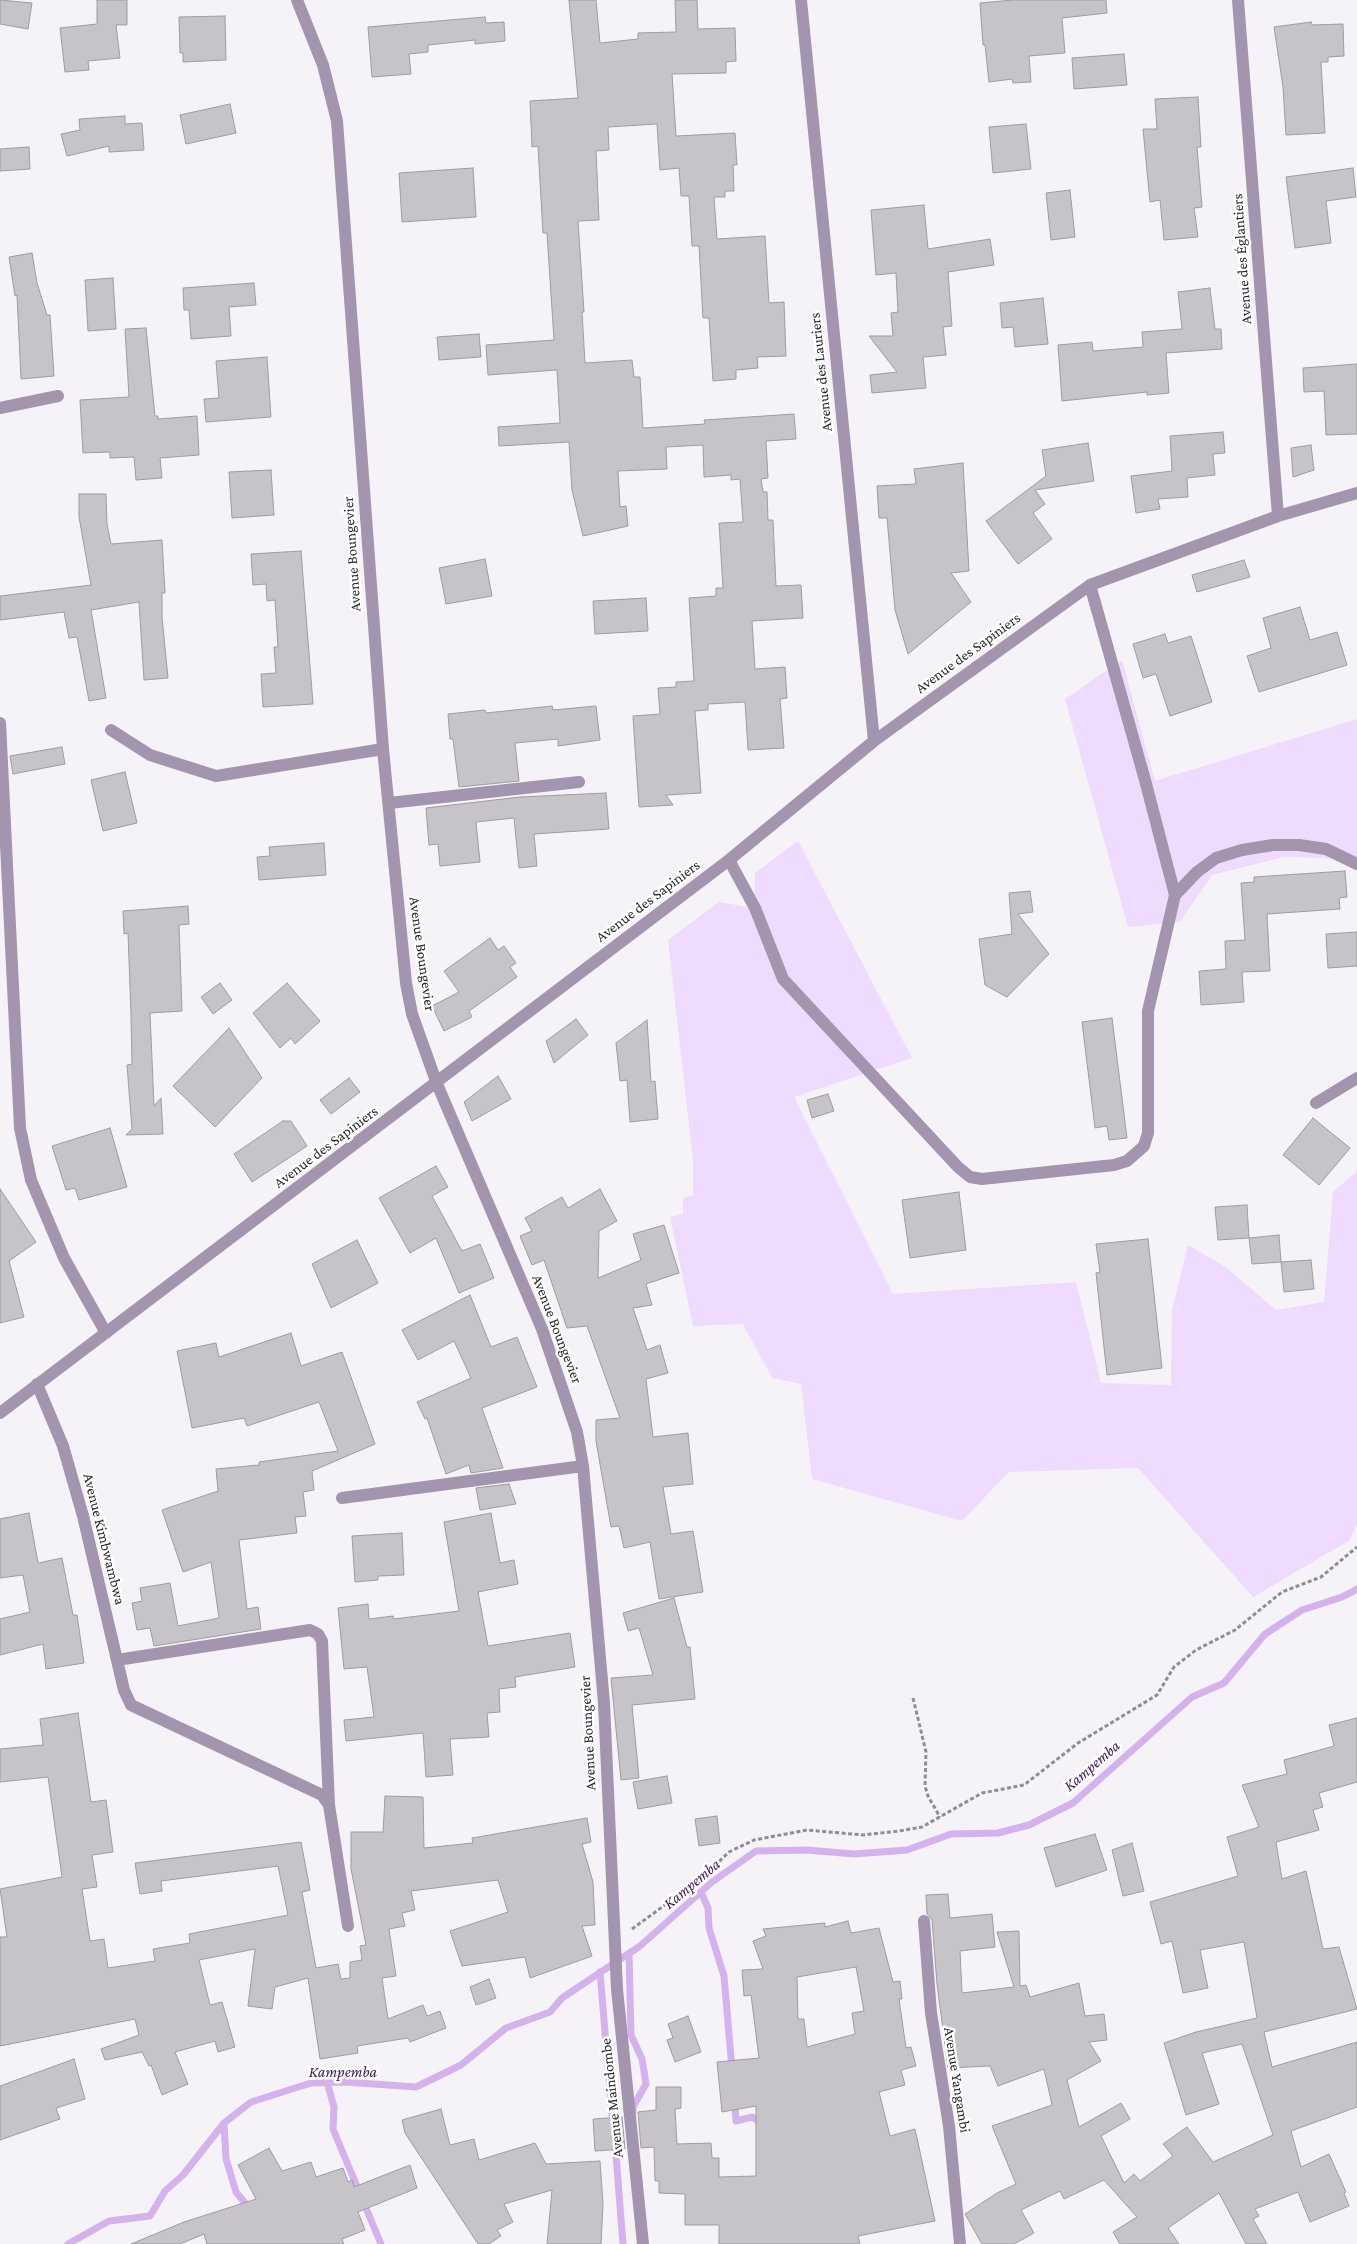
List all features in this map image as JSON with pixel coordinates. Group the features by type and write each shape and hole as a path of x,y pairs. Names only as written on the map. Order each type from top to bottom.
{"street":[{"name":"Avenue Boungevier","path":"297,0 323,65 337,121 383,749 406,982 412,1014 436,1084 542,1329 574,1423 583,1466 604,1703 615,1943"},
{"name":"Avenue des Lauriers","path":"801,0 874,740"},
{"name":"Avenue des Églantiers","path":"1238,0 1278,516"},
{"path":"0,408 58,396"},
{"name":"Avenue des Sapiniers","path":"0,1413 729,860 874,740 1090,585 1278,516 1357,493"},
{"path":"729,860 754,908 784,980 958,1167 970,1177 982,1180 1114,1165 1127,1161 1144,1146 1148,1132 1148,1011 1175,895 1090,585"},
{"path":"0,723 20,1128 35,1189 64,1258 106,1333"},
{"path":"110,730 150,755 216,776 383,749"},
{"path":"388,804 579,782"},
{"path":"1175,895 1197,872 1216,858 1242,850 1273,845 1299,845 1326,849 1357,864"},
{"path":"1316,1103 1357,1078"},
{"name":"Avenue Kimbwambwa","path":"37,1384 63,1446 83,1516 124,1690 132,1705 309,1788 322,1795 329,1805"},
{"path":"342,1498 583,1466"},
{"path":"117,1660 310,1630 318,1634 322,1641 329,1805 348,1926"},
{"name":"Avenue Yangambi","path":"924,1921 931,2013 949,2126 960,2244"},
{"name":"Avenue Maindombe","path":"615,1943 617,1989 643,2244"}],"path":[{"path":"615,1943 702,1878 729,1852 754,1840 807,1830 863,1834 922,1827 982,1793 1024,1785 1078,1743 1157,1695 1174,1667 1196,1650 1236,1630 1282,1592 1321,1577 1357,1547"},
{"path":"913,1698 926,1752 925,1786 928,1796 940,1816"}],"shaded area":[{"path":"1122,660 1155,781 1357,719 1357,859 1284,857 1212,875 1180,922 1128,927 1065,699"},
{"path":"798,841 912,1058 794,1097 893,1294 1076,1282 1101,1383 1171,1385 1172,1310 1188,1245 1227,1268 1276,1310 1324,1302 1333,1192 1357,1171 1357,1524 1350,1540 1253,1597 1138,1468 1009,1472 962,1521 812,1479 801,1384 772,1378 743,1324 693,1326 670,1217 683,1214 683,1198 693,1195 693,1161 668,940 719,902 754,908 755,873"}],"building":[{"path":"0,0 32,3 28,29 0,24"},
{"path":"97,0 127,0 127,25 116,25 120,58 88,61 89,70 65,72 60,28 97,24"},
{"path":"569,0 596,0 600,43 638,39 638,33 676,32 675,0 697,0 698,29 735,28 736,61 726,62 726,73 672,74 676,136 735,133 737,165 733,165 734,191 725,191 725,197 714,197 717,239 765,236 769,303 784,302 786,356 757,357 758,368 736,370 736,379 713,381 709,318 703,318 699,246 692,246 689,196 681,196 679,168 660,170 657,124 608,127 609,150 596,151 599,220 578,221 584,312 582,312 585,363 632,360 634,377 640,377 643,428 705,424 704,420 794,414 796,439 766,441 768,478 761,479 763,492 767,492 768,520 773,520 776,586 801,585 803,618 752,621 755,669 785,667 787,698 780,699 784,748 748,750 745,702 708,704 708,710 695,711 701,793 666,795 673,805 639,807 633,716 660,714 658,688 676,687 676,682 694,681 689,598 716,596 716,588 723,588 719,523 743,522 740,479 731,480 731,475 704,477 703,445 666,447 667,469 618,471 620,507 626,506 628,526 583,536 572,490 569,442 499,446 498,427 560,423 557,370 488,375 486,345 554,340 547,233 543,233 538,146 532,147 530,101 578,98"},
{"path":"1013,0 1106,0 1107,13 1062,18 1065,53 1029,56 1031,82 1013,83 1012,79 989,82 985,45 983,45 980,3"},
{"path":"225,16 226,60 183,62 183,53 180,53 179,17"},
{"path":"485,17 486,23 504,22 505,41 475,44 475,40 428,45 428,52 409,54 411,74 372,77 368,27"},
{"path":"1311,22 1312,25 1343,24 1344,56 1328,57 1328,62 1321,62 1325,133 1286,135 1283,87 1274,27"},
{"path":"1124,54 1127,85 1074,89 1072,58"},
{"path":"1198,97 1201,147 1197,147 1202,207 1194,208 1198,237 1164,240 1160,200 1150,202 1143,129 1157,129 1155,99"},
{"path":"230,104 236,133 186,144 180,115"},
{"path":"125,116 125,124 142,123 144,150 109,152 109,146 67,156 61,134 80,130 79,119"},
{"path":"1026,124 1031,169 993,173 989,127"},
{"path":"29,147 30,169 0,171 0,149"},
{"path":"473,168 476,217 402,222 399,173"},
{"path":"1353,168 1356,197 1326,201 1331,243 1295,248 1286,177"},
{"path":"1070,190 1075,237 1051,240 1046,193"},
{"path":"924,205 928,249 990,239 994,265 948,272 952,326 943,327 946,355 923,357 926,388 872,393 870,375 897,372 869,336 893,336 891,313 898,312 896,273 876,275 871,210"},
{"path":"32,253 37,283 47,315 50,315 54,376 21,379 17,295 15,296 9,257"},
{"path":"113,278 116,329 88,331 85,280"},
{"path":"254,283 256,305 229,307 231,336 191,339 189,310 184,310 183,288"},
{"path":"1210,288 1215,329 1221,329 1222,349 1166,353 1169,393 1147,395 1147,392 1062,401 1058,345 1092,342 1093,351 1143,347 1142,332 1182,329 1178,292"},
{"path":"1043,298 1048,344 1015,347 1013,327 1002,328 1000,303"},
{"path":"146,328 155,416 158,416 158,419 197,416 199,455 160,458 162,478 136,480 134,457 110,458 110,452 83,453 80,400 129,397 125,329"},
{"path":"479,334 481,357 439,360 437,337"},
{"path":"267,357 271,417 206,422 204,399 219,398 216,361"},
{"path":"1357,364 1357,434 1326,435 1324,391 1304,392 1303,368"},
{"path":"1223,432 1225,453 1213,454 1215,475 1187,478 1188,497 1158,499 1160,509 1136,513 1131,476 1172,471 1170,436"},
{"path":"1088,443 1094,481 1035,490 1045,504 1033,513 1052,539 1018,564 986,521 1046,476 1042,450"},
{"path":"1311,445 1314,470 1293,477 1291,448"},
{"path":"963,463 969,571 951,573 971,602 908,654 895,610 887,518 879,518 877,486 916,484 914,469"},
{"path":"271,470 274,515 232,518 229,472"},
{"path":"79,494 106,494 107,524 111,544 162,540 165,593 162,593 162,617 168,678 144,680 139,602 91,610 106,698 89,701 77,637 69,638 64,612 0,620 0,596 91,585 79,517"},
{"path":"301,551 313,704 263,707 261,674 276,673 274,647 278,647 275,600 267,601 266,584 253,585 251,554"},
{"path":"485,559 492,596 446,604 439,568"},
{"path":"1244,560 1250,577 1197,592 1192,575"},
{"path":"646,598 648,631 595,634 593,601"},
{"path":"1300,607 1310,640 1337,632 1347,665 1259,692 1247,656 1271,648 1263,618"},
{"path":"1165,634 1168,643 1191,636 1212,702 1170,716 1156,674 1143,678 1133,644"},
{"path":"552,706 553,710 596,706 600,740 558,746 558,739 515,743 519,781 459,787 453,739 450,739 448,714 485,710 486,713"},
{"path":"62,747 65,764 13,774 10,756"},
{"path":"125,772 137,823 103,831 91,780"},
{"path":"606,793 609,829 534,834 537,866 519,868 514,818 476,822 480,862 440,866 438,844 429,845 426,808 520,797"},
{"path":"324,843 326,875 259,880 257,857 270,856 269,847"},
{"path":"1345,871 1347,897 1339,898 1340,909 1267,914 1270,971 1242,972 1244,1002 1201,1005 1199,971 1226,969 1225,941 1245,940 1241,883 1254,882 1254,877"},
{"path":"1030,891 1033,912 1018,914 1049,954 1007,997 985,985 979,939 1012,934 1009,893"},
{"path":"188,906 189,924 179,925 182,1011 150,1013 154,1106 161,1098 163,1134 126,1135 132,1129 127,1065 132,1064 128,933 124,934 123,911"},
{"path":"1357,932 1357,966 1328,968 1326,934"},
{"path":"490,938 498,950 504,946 516,963 510,967 517,977 469,1011 472,1017 444,1031 432,1006 459,992 444,971"},
{"path":"220,983 232,1000 213,1014 201,997"},
{"path":"287,983 320,1021 295,1044 291,1038 280,1048 253,1013"},
{"path":"1112,1018 1127,1138 1109,1140 1107,1126 1095,1128 1082,1022"},
{"path":"576,1019 588,1035 554,1063 546,1041"},
{"path":"647,1020 651,1082 655,1081 658,1119 630,1122 627,1080 620,1081 616,1043"},
{"path":"229,1028 262,1078 215,1127 173,1086"},
{"path":"498,1076 511,1099 472,1121 464,1102"},
{"path":"349,1078 360,1092 331,1114 320,1100"},
{"path":"828,1094 834,1111 812,1118 807,1100"},
{"path":"1313,1118 1350,1148 1319,1185 1283,1155"},
{"path":"283,1121 291,1121 307,1146 252,1182 234,1154"},
{"path":"110,1128 127,1187 79,1200 75,1188 66,1190 52,1146"},
{"path":"436,1166 448,1187 432,1196 462,1251 480,1244 494,1278 459,1293 436,1238 410,1253 379,1198"},
{"path":"0,1189 36,1242 9,1261 24,1317 0,1323"},
{"path":"600,1189 617,1221 599,1231 598,1278 641,1260 633,1234 664,1225 679,1273 646,1284 652,1305 633,1308 647,1350 660,1345 668,1373 646,1379 653,1437 688,1433 693,1484 663,1487 671,1534 693,1531 703,1592 659,1599 650,1542 624,1548 619,1526 611,1527 596,1441 596,1420 620,1418 587,1326 567,1328 544,1260 532,1265 520,1236 532,1231 525,1218 562,1197 568,1208"},
{"path":"959,1192 966,1250 910,1258 902,1200"},
{"path":"1247,1205 1249,1238 1218,1240 1215,1207"},
{"path":"1279,1235 1281,1262 1252,1264 1249,1238"},
{"path":"1148,1239 1162,1368 1107,1375 1096,1273 1100,1272 1096,1244"},
{"path":"357,1240 378,1283 331,1308 312,1264"},
{"path":"1311,1260 1314,1289 1284,1292 1281,1262"},
{"path":"470,1295 491,1347 517,1337 537,1387 482,1408 503,1468 471,1473 469,1465 446,1474 427,1418 425,1419 417,1402 471,1378 454,1341 418,1360 402,1330"},
{"path":"291,1333 301,1366 342,1352 375,1444 312,1471 314,1490 303,1492 306,1516 295,1517 297,1533 239,1540 247,1609 258,1607 261,1629 154,1646 150,1628 137,1630 132,1603 142,1601 140,1588 170,1583 178,1626 219,1618 211,1562 183,1572 162,1510 218,1491 216,1469 259,1465 259,1462 338,1451 319,1402 247,1426 244,1418 192,1428 177,1351 216,1343 219,1357"},
{"path":"509,1484 516,1504 480,1510 476,1488"},
{"path":"29,1513 38,1563 62,1558 73,1615 77,1615 84,1663 46,1669 43,1644 0,1655 0,1619 30,1612 23,1575 0,1578 0,1519"},
{"path":"491,1513 500,1563 514,1560 518,1584 478,1592 488,1646 570,1633 575,1667 515,1677 516,1687 499,1689 500,1712 487,1713 489,1737 450,1739 453,1775 426,1777 423,1733 346,1741 344,1720 374,1717 367,1667 344,1669 338,1608 368,1604 369,1619 393,1616 394,1619 459,1611 444,1522"},
{"path":"402,1533 404,1575 378,1576 378,1580 355,1582 352,1536"},
{"path":"674,1598 687,1647 690,1647 695,1699 632,1705 639,1778 621,1780 611,1678 653,1675 639,1628 628,1631 623,1613"},
{"path":"78,1713 91,1802 106,1800 113,1852 92,1855 97,1887 82,1889 90,1941 104,1939 108,1968 155,1961 153,1949 190,1943 189,1934 288,1915 278,1866 161,1881 162,1891 140,1894 135,1863 301,1842 310,1890 302,1892 316,1968 338,1964 341,1979 350,1978 350,1962 362,1960 360,1946 366,1945 351,1869 351,1832 383,1832 385,1796 423,1797 424,1848 473,1843 472,1838 587,1818 591,1842 582,1844 593,1882 595,1925 582,1926 592,1956 530,1978 525,1957 462,1966 450,1931 508,1912 498,1880 411,1891 415,1910 402,1913 405,1926 389,1929 396,1976 382,1978 388,2019 423,2005 427,2016 440,2011 446,2028 410,2042 408,2038 357,2046 358,2053 320,2059 308,1978 275,1987 272,2009 248,2006 255,1949 199,1960 210,2005 222,2002 235,2047 218,2052 215,2041 175,2052 188,2084 162,2095 151,2065 149,2066 142,2052 105,2060 101,2049 139,2035 135,2019 0,2046 0,1937 7,1937 0,1889 62,1877 48,1777 0,1782 0,1749 43,1745 40,1719"},
{"path":"1357,1718 1357,1782 1319,1793 1323,1807 1313,1810 1319,1830 1276,1842 1282,1879 1306,1871 1323,1949 1339,1947 1357,2009 1264,2032 1272,2067 1357,2042 1357,2107 1291,2131 1301,2167 1329,2154 1346,2192 1344,2193 1349,2206 1310,2222 1298,2192 1255,2209 1259,2216 1253,2219 1267,2244 1246,2244 1219,2193 1168,2228 1179,2244 1120,2244 1113,2232 1137,2217 1104,2180 1064,2199 1060,2191 1021,2210 1034,2233 1014,2244 982,2244 965,2214 997,2193 1016,2184 992,2126 1052,2105 1044,2069 998,2086 990,2066 948,2068 937,1984 932,1920 927,1914 926,1895 948,1894 950,1918 992,1914 995,1947 960,1951 962,1993 1014,1987 997,1932 1019,1931 1020,1986 1026,1985 1030,1997 1079,1983 1085,2016 1104,2014 1107,2040 1089,2042 1101,2061 1067,2080 1079,2127 1121,2103 1130,2119 1101,2136 1124,2183 1134,2174 1140,2181 1173,2156 1163,2144 1187,2127 1213,2162 1273,2135 1242,2044 1202,2053 1219,2104 1186,2115 1164,2043 1196,2032 1257,2018 1244,1942 1200,1950 1208,1988 1183,1993 1172,1941 1161,1944 1150,1902 1238,1876 1227,1837 1259,1827 1242,1785 1287,1774 1284,1760 1334,1746 1329,1725"},
{"path":"667,1776 672,1803 638,1809 633,1782"},
{"path":"717,1816 720,1843 699,1846 695,1819"},
{"path":"1095,1834 1107,1870 1056,1887 1044,1848"},
{"path":"1132,1843 1144,1891 1123,1896 1112,1850"},
{"path":"848,1921 851,1933 879,1928 893,1982 900,1981 902,1999 899,1999 906,2048 911,2047 916,2066 901,2070 905,2085 879,2092 890,2136 915,2129 935,2221 858,2236 860,2244 719,2244 719,2225 685,2225 685,2194 659,2193 659,2181 655,2181 654,2147 641,2148 638,2112 656,2110 656,2087 681,2087 681,2108 675,2109 677,2144 711,2143 712,2158 719,2158 719,2177 756,2176 756,2106 722,2112 717,2062 759,2058 751,1995 744,1996 742,1970 763,1969 753,1941 766,1936 763,1929 825,1923 825,1927","holes":["856,1967 864,2011 852,2013 855,2034 807,2047 804,2019 798,2019 797,1977"]},
{"path":"489,1979 496,1998 476,2005 470,1987"},
{"path":"688,2016 701,2052 675,2062 667,2040 673,2038 668,2024"},
{"path":"74,2059 85,2099 56,2108 60,2119 0,2140 0,2086"},
{"path":"441,2109 450,2145 474,2139 479,2160 535,2143 546,2164 600,2161 603,2204 601,2244 547,2244 552,2190 504,2204 513,2222 497,2230 501,2236 489,2244 478,2244 405,2133 402,2120"},
{"path":"622,2117 625,2149 595,2151 593,2119"},
{"path":"269,2148 282,2171 311,2162 316,2177 343,2168 348,2182 352,2180 354,2187 410,2165 417,2188 358,2212 365,2230 342,2239 344,2244 207,2244 204,2234 180,2244 131,2244 184,2222 256,2199 238,2165"}],"waterway":[{"name":"Kampemba","path":"68,2244 109,2221 150,2216 165,2191 183,2175 224,2123 251,2102 311,2083 345,2082 416,2087 461,2065 506,2028 550,2012 562,1998 640,1946 712,1882 756,1851 807,1850 854,1854 907,1850 951,1834 998,1833 1029,1825 1073,1803 1192,1697 1224,1683 1265,1634 1302,1610 1342,1597 1357,1589"},
{"path":"701,1892 708,1908 709,1928 724,1976 732,2069"},
{"path":"629,1954 631,2035 642,2059 646,2084 633,2107 633,2112"},
{"path":"600,1972 613,2127"},
{"path":"327,2082 334,2107 333,2129 381,2244"},
{"path":"735,2103 736,2121 752,2117 762,2123"},
{"path":"224,2123 226,2159 236,2192 250,2209"},
{"path":"615,2142 623,2244"}]}
